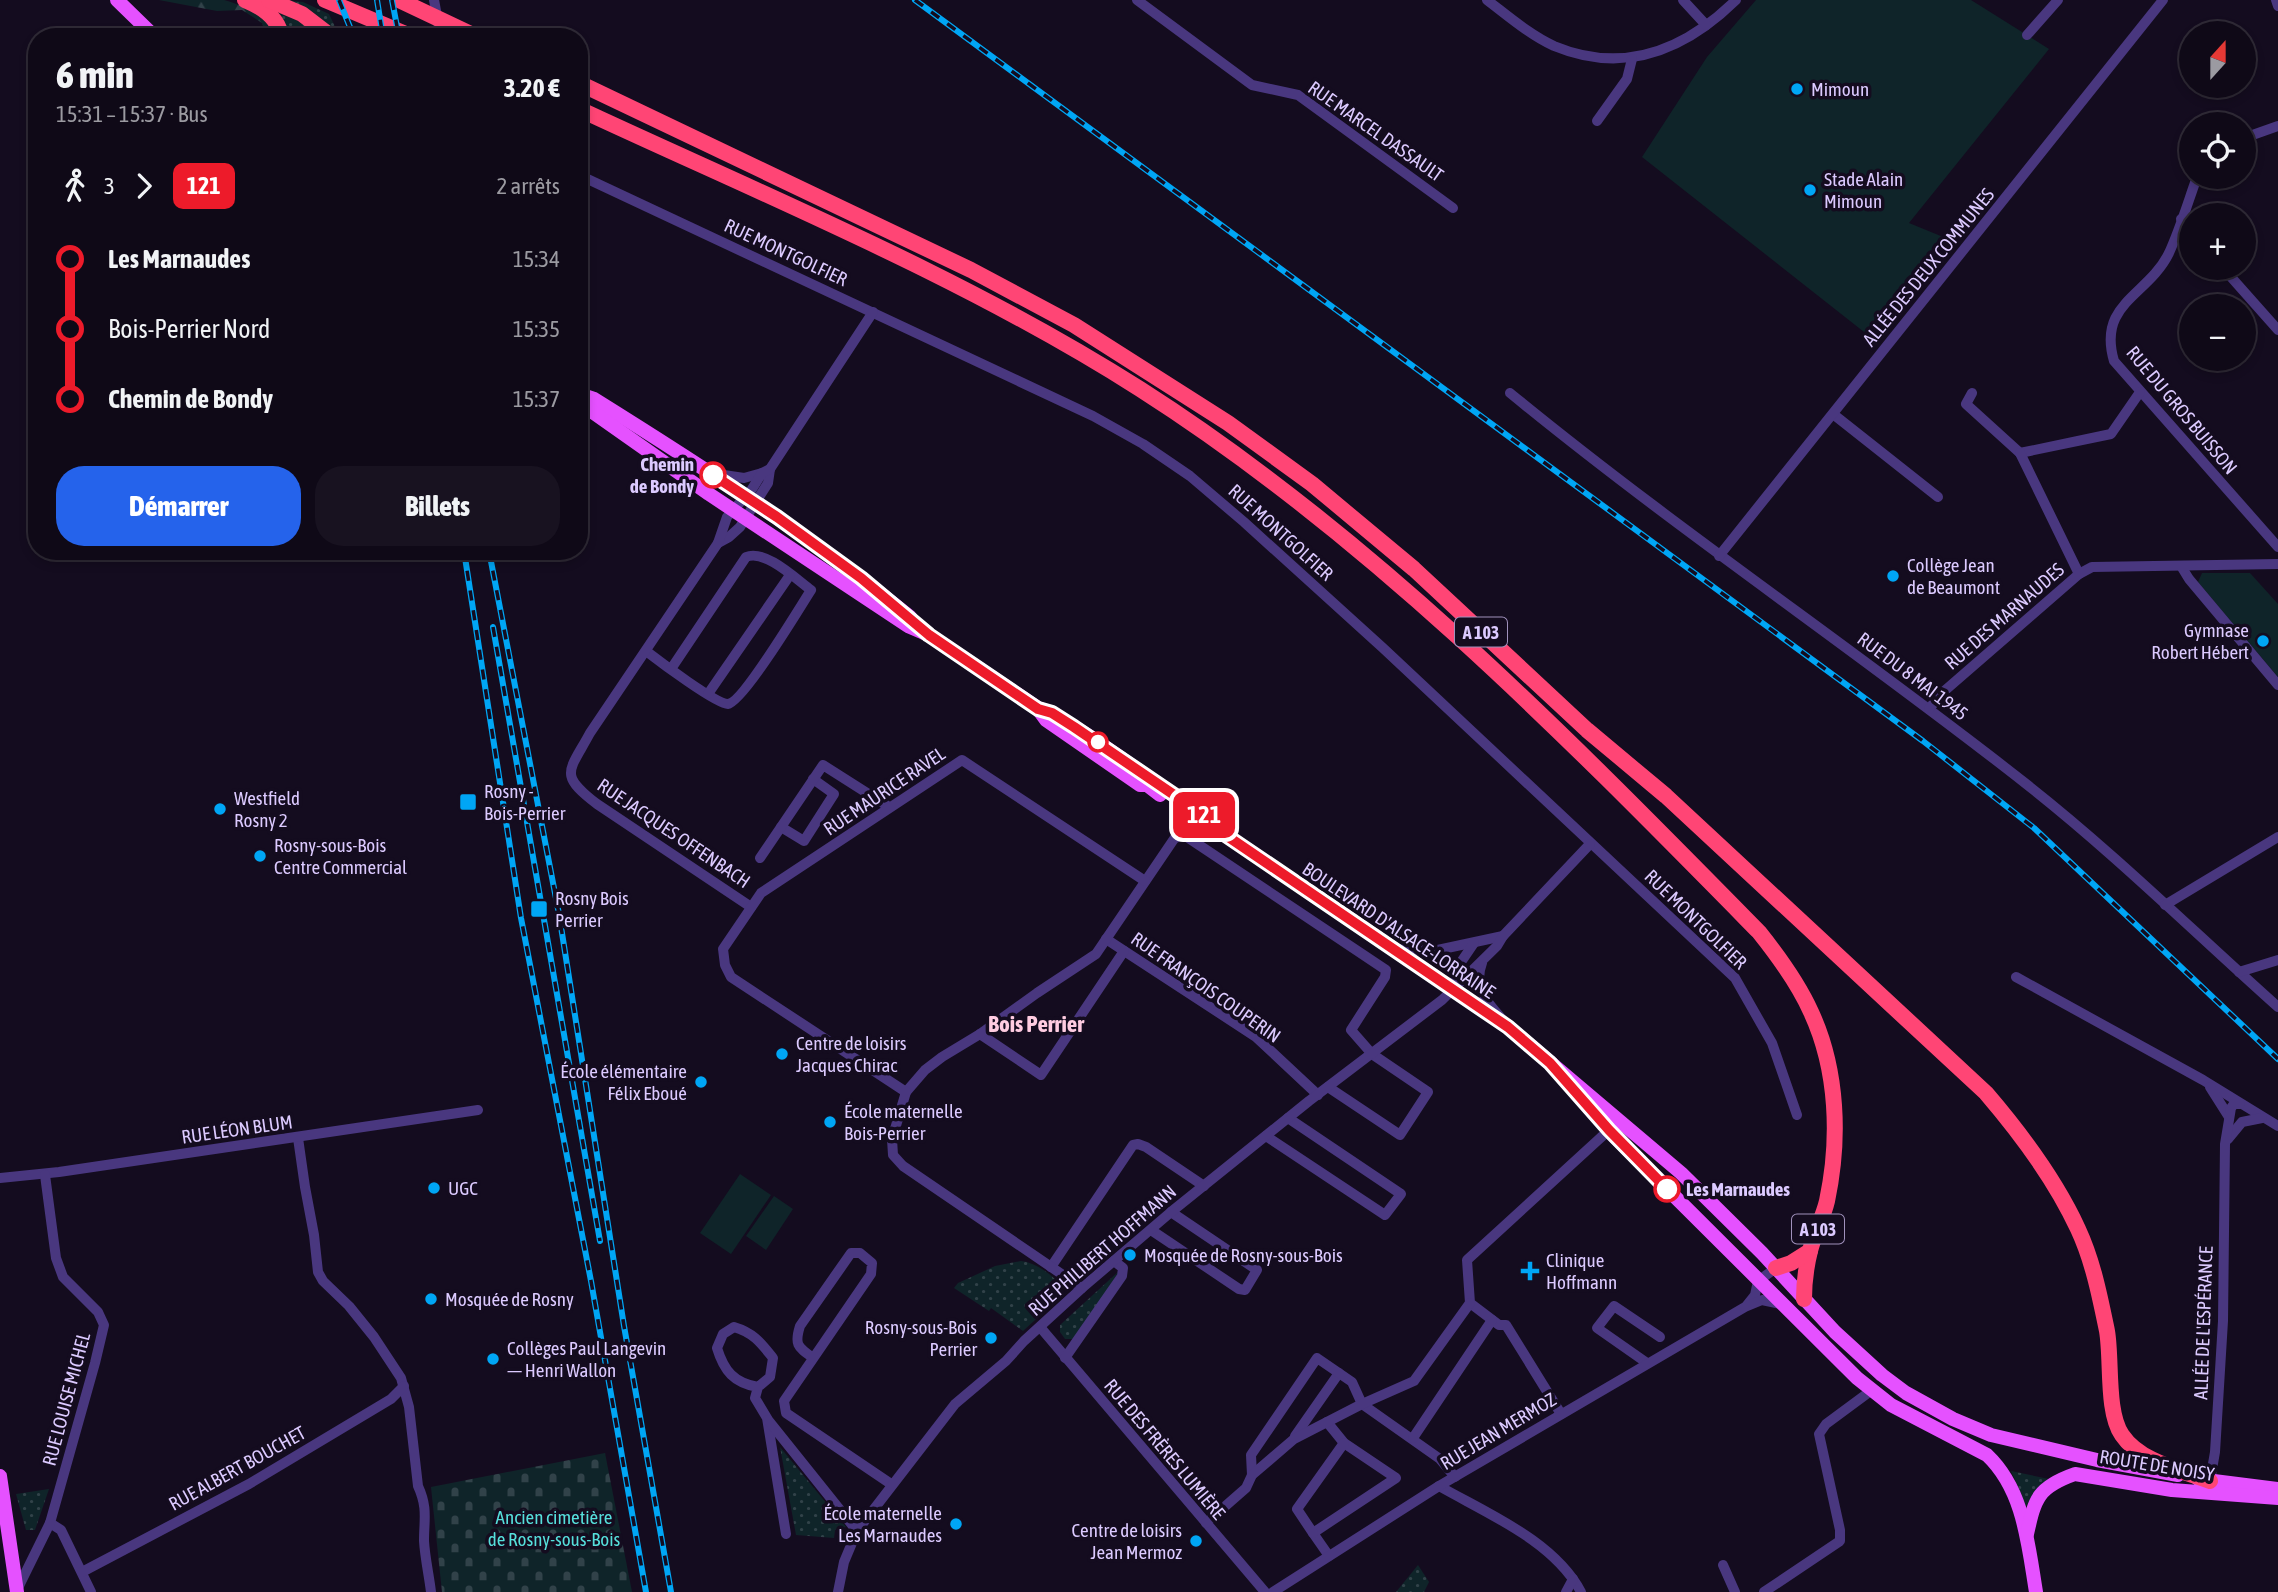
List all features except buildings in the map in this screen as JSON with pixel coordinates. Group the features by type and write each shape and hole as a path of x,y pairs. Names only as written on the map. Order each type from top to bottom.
{"highway":[{"path":"245,0 265,10 279,28"},
{"path":"269,0 302,14 320,28"},
{"path":"325,0 392,28"},
{"path":"355,0 411,28"},
{"path":"399,0 458,28"},
{"path":"420,0 470,28"},
{"name":"A 103","path":"588,87 971,270 1074,326 1228,423 1312,484 1414,569 1587,730 1666,796 1986,1093 2018,1130 2050,1177 2079,1230 2096,1281 2108,1336 2113,1416 2122,1435 2143,1455 2210,1481"},
{"name":"A 103","path":"588,113 944,280 1139,388 1217,440 1313,514 1398,584 1551,725 1759,932 1786,966 1812,1013 1827,1060 1834,1106 1835,1159 1826,1205 1810,1251 1804,1299"},
{"path":"1776,1268 1791,1263 1810,1251"}],"main road":[{"path":"117,0 146,28"},
{"name":"BOULEVARD D'ALSACE-LORRAINE","path":"588,398 594,399 777,517 861,578 929,635 1038,709 1052,713 1141,771 1214,822 1224,834 1508,1027 1681,1173 1776,1268 1835,1332 1882,1375 1926,1405 1991,1435 2020,1444 2210,1481"},
{"name":"BOULEVARD D'ALSACE-LORRAINE","path":"588,407 738,514 908,626 929,635"},
{"name":"BOULEVARD D'ALSACE-LORRAINE","path":"1038,709 1046,720 1140,785 1147,785 1211,830 1224,834"},
{"path":"1073,738 1080,739 1129,772 1141,771"},
{"name":"BOULEVARD D'ALSACE-LORRAINE","path":"1550,1063 1609,1130 1781,1304 1872,1390 1891,1405 1993,1460 2012,1488 2026,1536 2036,1592"},
{"path":"1804,1299 1805,1317 1820,1342"},
{"name":"ROUTE DE NOISY","path":"2026,1536 2034,1502 2041,1492 2061,1479 2075,1474 2193,1492 2278,1498"},
{"path":"0,1476 17,1592"},
{"name":"ROUTE DE NOISY","path":"2210,1481 2278,1489"}],"street":[{"path":"110,0 140,28"},
{"path":"434,0 439,28"},
{"name":"RUE MARCEL DASSAULT","path":"1137,0 1252,85 1298,95 1453,208"},
{"path":"1487,0 1553,45 1577,54 1632,59 1677,45 1736,0"},
{"path":"1683,0 1706,25"},
{"path":"2027,35 2058,0"},
{"name":"ALLÉE DES DEUX COMMUNES","path":"1719,556 2163,0"},
{"path":"2276,0 2278,6"},
{"path":"1597,121 1627,79 1632,59"},
{"path":"2256,134 2278,126"},
{"name":"RUE MONTGOLFIER","path":"588,179 1093,416 1143,444 1189,476 1383,648 1735,978 1772,1043 1797,1115"},
{"name":"RUE DU GROS BUISSON","path":"2179,225 2168,255 2150,279 2119,311 2110,330 2109,345 2114,361 2140,393 2278,547"},
{"path":"2234,280 2278,330"},
{"name":"RUE JACQUES OFFENBACH","path":"873,312 766,471 768,483 738,514 727,517 718,543 576,756 570,777 575,787 597,804 751,906 723,949 725,965 731,977 906,1092"},
{"name":"RUE DU 8 MAI 1945","path":"1510,393 1719,556 1929,709 2025,783 2091,838 2278,1007"},
{"path":"1972,393 1966,404 2020,453 2079,574"},
{"path":"2020,453 2111,434 2140,393"},
{"path":"1833,414 1938,497"},
{"path":"708,471 744,478 766,471"},
{"path":"646,651 670,669 708,694 728,704 736,701 811,590 760,555 746,557 670,669"},
{"name":"RUE DES MARNAUDES","path":"1929,709 1942,693 2079,574 2092,567 2278,564"},
{"path":"2181,566 2278,685"},
{"path":"708,694 790,575"},
{"name":"RUE MAURICE RAVEL","path":"751,906 761,892 962,760 1145,881"},
{"path":"760,858 823,765 889,807"},
{"path":"781,827 804,841 834,794 813,779"},
{"path":"1106,939 1174,839 1180,835 1187,837 1386,970 1385,977 1351,1030 1373,1054 1428,1092 1400,1135 1328,1087"},
{"path":"2165,905 2278,837"},
{"name":"RUE PHILIBERT HOFFMANN","path":"838,1592 844,1562 857,1531 955,1404 1006,1361 1082,1288 1171,1212 1318,1094 1442,1000 1497,946 1503,936 1590,844"},
{"path":"1393,948 1433,951 1503,936"},
{"name":"RUE FRANÇOIS COUPERIN","path":"906,1092 925,1070 1096,954 1106,939 1256,1038 1318,1094"},
{"name":"RUE PHILIBERT HOFFMANN","path":"1453,989 1459,965 1474,943"},
{"path":"980,1034 1041,1075 1124,951"},
{"path":"1483,960 1479,987 1485,999 1508,1027"},
{"path":"2239,972 2278,960"},
{"path":"2016,977 2203,1080 2278,1126"},
{"path":"2203,1080 2235,1123"},
{"path":"906,1092 892,1139 893,1155 903,1166 1082,1288"},
{"path":"2235,1123 2233,1105 2242,1105"},
{"name":"RUE LÉON BLUM","path":"0,1178 299,1138 478,1110"},
{"path":"1266,1136 1385,1215 1401,1194 1288,1118"},
{"path":"2235,1123 2266,1118"},
{"name":"ALLÉE DE L'ESPÉRANCE","path":"2210,1481 2216,1452 2223,1321 2225,1144 2235,1123"},
{"path":"1206,1523 1245,1488 1252,1475 1294,1439 1414,1381 1470,1303 1467,1260 1609,1130"},
{"path":"299,1138 318,1272 328,1287 349,1306 374,1337 404,1386 418,1486 424,1500 424,1540 431,1592"},
{"path":"1051,1267 1133,1145 1146,1147 1204,1186"},
{"name":"RUE LOUISE MICHEL","path":"45,1174 56,1258 63,1277 99,1312 104,1325 50,1523"},
{"path":"1151,1230 1239,1289 1245,1290 1257,1270 1171,1212"},
{"path":"813,1359 799,1348 796,1338 800,1326 850,1254 860,1253 872,1263 871,1274 813,1359 784,1401 786,1413 891,1484"},
{"path":"1065,1358 1122,1276 1123,1268 1114,1261"},
{"path":"1745,1307 1755,1295 1758,1280 1776,1268"},
{"name":"RUE JEAN MERMOZ","path":"1279,1590 1439,1486 1745,1307 1762,1300 1781,1304"},
{"path":"1470,1303 1499,1325 1506,1325 1561,1413"},
{"path":"1647,1363 1597,1328 1614,1306 1660,1337"},
{"path":"1413,1438 1492,1320"},
{"path":"758,1387 745,1385 734,1379 722,1364 717,1348 723,1334 734,1327 748,1331 758,1339 773,1359 770,1377 758,1387 755,1398 766,1418 857,1531"},
{"name":"RUE DES FRÈRES LUMIÈRE","path":"1040,1327 1265,1592"},
{"path":"1252,1475 1251,1455 1317,1358 1352,1382 1362,1404 1440,1459 1455,1477"},
{"path":"1294,1439 1339,1373"},
{"name":"RUE ALBERT BOUCHET","path":"82,1572 249,1484 391,1399 404,1386"},
{"path":"1764,1592 1840,1541 1840,1530 1819,1434 1826,1424 1872,1390"},
{"path":"766,1418 786,1534"},
{"path":"1313,1533 1396,1478 1344,1443 1327,1422"},
{"path":"1329,1556 1297,1509 1344,1443"},
{"path":"2193,1492 2204,1488 2210,1481"},
{"path":"1439,1486 1542,1546 1561,1563 1581,1592"},
{"path":"17,1592 50,1523 61,1530 91,1592"},
{"path":"1723,1565 1735,1592"},
{"path":"1566,1592 1573,1579"}],"green space":[{"path":"159,0 224,0 247,9 262,18 271,28 264,28 262,23 242,10 217,11"},
{"path":"287,0 303,2 329,14 336,28"},
{"name":"Stade Alain Mimoun","path":"1756,0 1971,0 2049,49 1909,223 1953,241 1925,283 1878,343 1642,157 1707,57"},
{"path":"278,10 310,28 287,28"},
{"name":"Gymnase Robert Hébert","path":"2202,573 2250,573 2278,604 2278,677 2198,582"},
{"path":"740,1174 771,1195 731,1254 700,1233"},
{"path":"774,1196 793,1209 766,1250 746,1236"},
{"path":"1021,1261 1045,1271 1063,1290 1058,1299 1023,1331 991,1308 989,1311 954,1288 958,1283 995,1266"},
{"path":"1119,1271 1076,1339 1065,1339 1060,1332 1060,1325"},
{"path":"780,1447 846,1527 835,1530 834,1538 796,1535"},
{"name":"Ancien cimetière de Rosny-sous-Bois","path":"605,1453 632,1592 442,1592 431,1487"},
{"path":"2011,1471 2049,1479 2034,1493 2024,1510 2021,1493"},
{"path":"49,1489 35,1530 26,1530 16,1494"},
{"path":"1418,1565 1429,1582 1424,1592 1396,1592"}],"railway":[{"path":"339,0 350,28"},
{"path":"377,0 382,28"},
{"path":"392,0 397,28"},
{"path":"915,0 1923,741 2034,828 2278,1059"},
{"path":"465,560 521,918 591,1281 646,1592"},
{"path":"491,560 559,914 624,1326 671,1592"},
{"path":"493,627 600,1241"}],"bus line":[{"name":"121","path":"713,475 861,578 929,635 1038,709 1052,713 1125,760 1214,822 1224,834 1508,1027 1550,1063 1609,1130 1667,1189"}],"place":[{"name":"Mimoun","path":"1797,89"},
{"name":"Stade Alain Mimoun","path":"1810,190"},
{"name":"Chemin de Bondy","path":"713,475"},
{"name":"Collège Jean de Beaumont","path":"1893,576"},
{"name":"Gymnase Robert Hébert","path":"2263,641"},
{"name":"Rosny - Bois-Perrier","path":"468,802"},
{"name":"Westfield Rosny 2","path":"220,809"},
{"name":"Rosny-sous-Bois Centre Commercial","path":"260,856"},
{"name":"Rosny Bois Perrier","path":"539,909"},
{"name":"Centre de loisirs Jacques Chirac","path":"782,1054"},
{"name":"École élémentaire Félix Eboué","path":"701,1082"},
{"name":"École maternelle Bois-Perrier","path":"830,1122"},
{"name":"UGC","path":"434,1188"},
{"name":"Les Marnaudes","path":"1667,1189"},
{"name":"Mosquée de Rosny-sous-Bois","path":"1130,1255"},
{"name":"Clinique Hoffmann","path":"1530,1271"},
{"name":"Mosquée de Rosny","path":"431,1299"},
{"name":"Rosny-sous-Bois Perrier","path":"991,1338"},
{"name":"Collèges Paul Langevin — Henri Wallon","path":"493,1359"},
{"name":"École maternelle Les Marnaudes","path":"956,1524"},
{"name":"Centre de loisirs Jean Mermoz","path":"1196,1541"}],"district":[{"name":"Bois Perrier","path":"1036,1024"}]}
